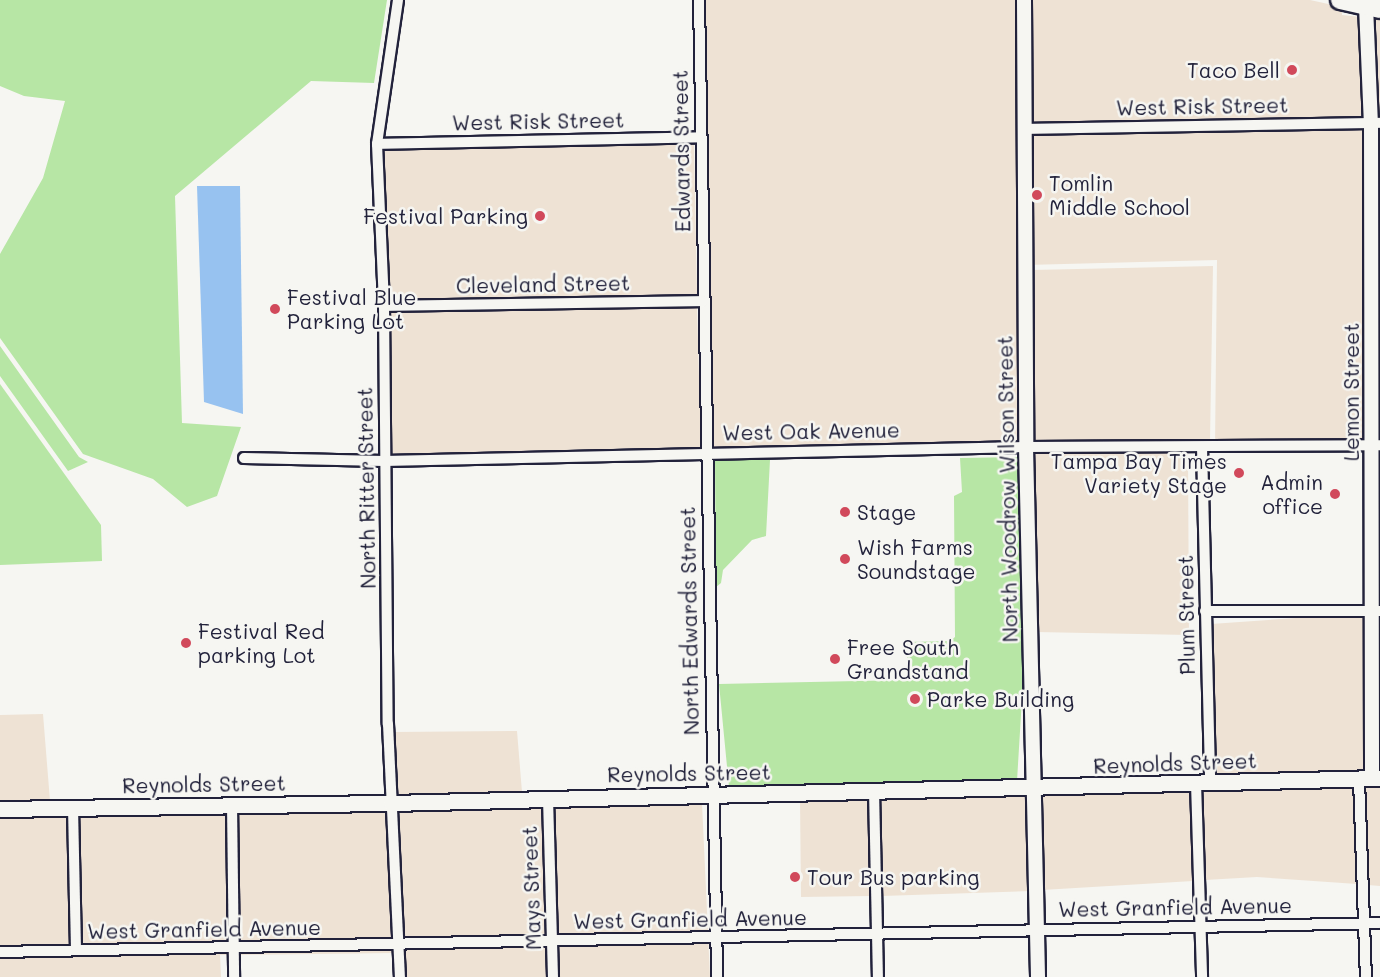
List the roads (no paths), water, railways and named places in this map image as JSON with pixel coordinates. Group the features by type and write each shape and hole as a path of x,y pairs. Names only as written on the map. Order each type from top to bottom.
{"main road":[{"path":"1340,0 1370,4"},
{"name":"Reynolds Street","path":"0,808 391,803 1370,779"}],"street":[{"name":"North Ritter Street","path":"398,0 377,144 384,306 384,461 391,803 400,977"},
{"name":"Edwards Street","path":"699,0 699,137 703,301"},
{"name":"North Woodrow Wilson Street","path":"1024,0 1026,447 1038,977"},
{"name":"Lemon Street","path":"1370,4 1376,123 1377,611 1370,779"},
{"name":"West Risk Street","path":"1026,129 1376,123"},
{"name":"West Risk Street","path":"377,144 699,137"},
{"name":"Cleveland Street","path":"384,306 703,301"},
{"name":"North Edwards Street","path":"703,301 711,794 717,977"},
{"name":"West Oak Avenue","path":"244,458 384,461 1026,447 1376,445"},
{"name":"Plum Street","path":"1202,447 1205,611 1200,926 1202,977"},
{"path":"1205,611 1377,611"},
{"path":"1366,977 1364,923 1370,779"},
{"path":"874,790 878,977"},
{"name":"Mays Street","path":"548,798 553,977"},
{"path":"232,804 234,977"},
{"path":"73,807 76,950"},
{"name":"West Granfield Avenue","path":"0,952 234,949 1380,922"}],"water":[{"path":"197,186 240,186 243,414 204,402"}],"place":[{"name":"Taco Bell","path":"1292,70"},
{"name":"Tomlin Middle School","path":"1037,195"},
{"name":"Festival Parking","path":"540,216"},
{"name":"Festival Blue Parking Lot","path":"275,309"},
{"name":"Tampa Bay Times Variety Stage","path":"1239,473"},
{"name":"Admin office","path":"1335,494"},
{"name":"Stage","path":"845,512"},
{"name":"Wish Farms Soundstage","path":"845,559"},
{"name":"Festival Red parking Lot","path":"186,643"},
{"name":"Free South Grandstand","path":"835,659"},
{"name":"Parke Building","path":"915,699"},
{"name":"Tour Bus parking","path":"795,877"}]}
